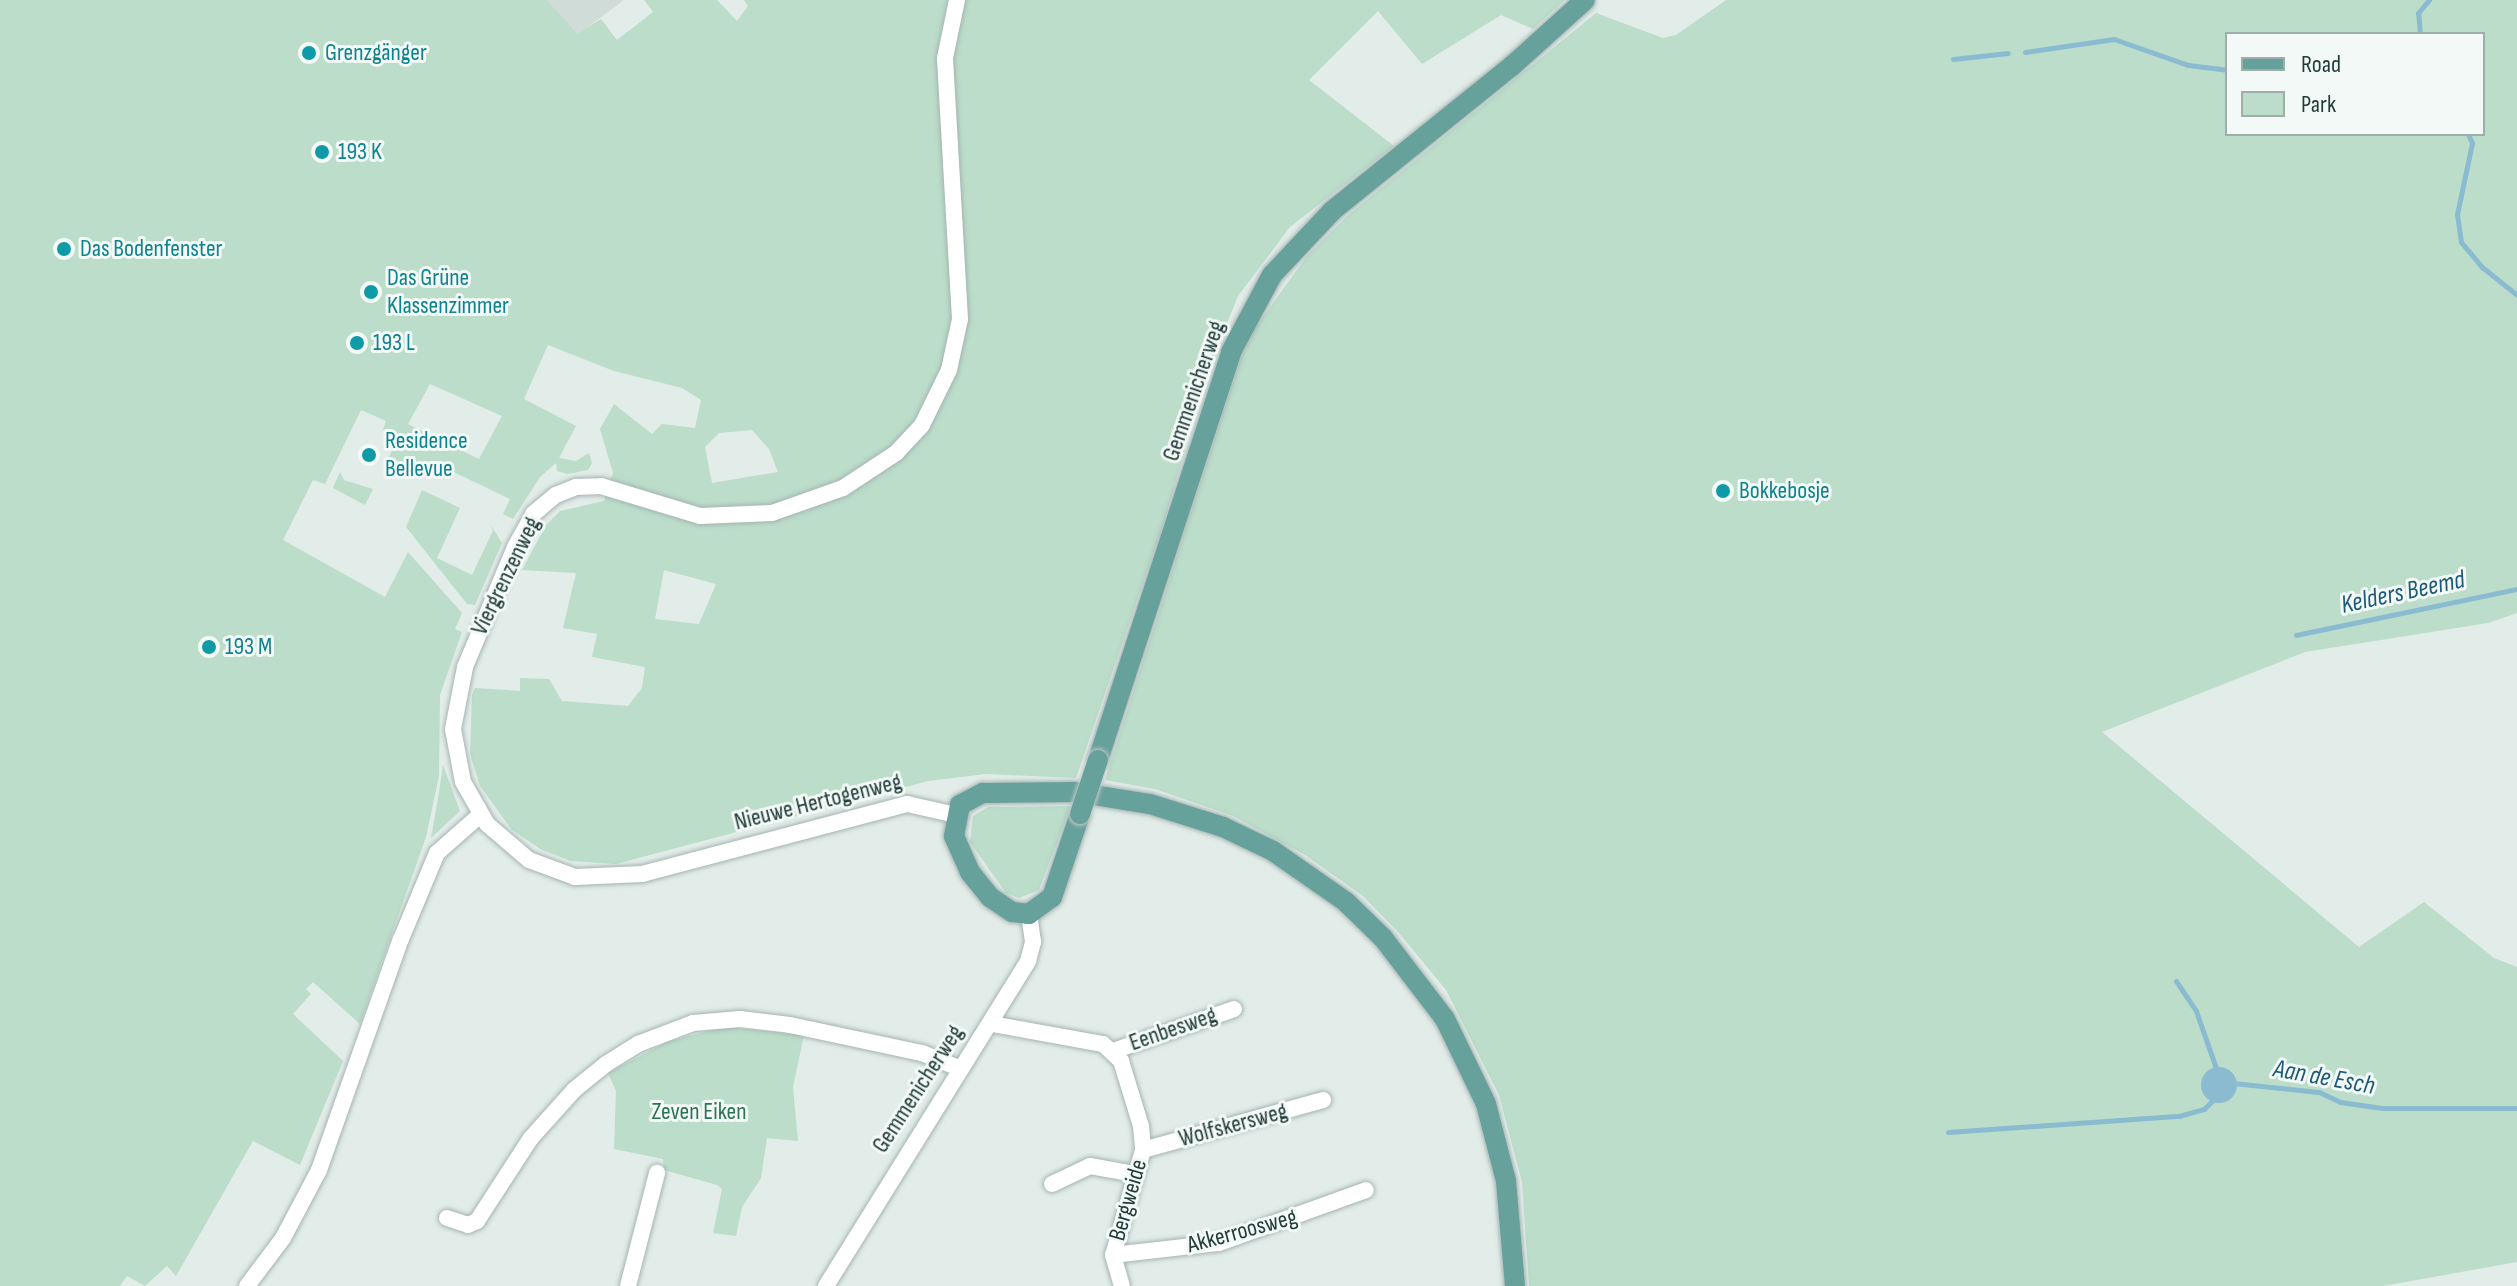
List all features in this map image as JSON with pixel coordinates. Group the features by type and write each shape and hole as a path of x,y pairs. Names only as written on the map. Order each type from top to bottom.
{"main road":[{"name":"Gemmenicherweg","path":"1029,914 1044,907 1054,892 1163,575 1231,352 1272,275 1332,211 1512,66 1585,0"},
{"path":"1029,914 1002,907 974,879 956,842 956,815 969,797 1008,791 1075,792 1150,804 1261,844 1346,902 1421,985 1472,1071 1506,1181 1515,1286"}],"street":[{"name":"Viergrenzenweg","path":"480,815 456,759 457,694 515,547 544,504 570,489 595,486 700,516 783,511 825,497 879,465 911,439 931,411 955,350 961,306 945,58 957,0"},
{"name":"Nieuwe Hertogenweg","path":"480,815 529,860 558,873 600,879 660,870 907,804 956,815"},
{"path":"247,1286 283,1238 319,1170 401,939 437,853 480,815"},
{"name":"Gemmenicherweg","path":"826,1286 992,1024 1032,952 1029,914"},
{"name":"Eenbesweg","path":"1113,1051 1234,1009"},
{"path":"447,1218 468,1225 477,1221 531,1138 574,1090 606,1064 638,1044 693,1023 740,1019 790,1025 922,1053 961,1069"},
{"path":"992,1024 1103,1044 1113,1051"},
{"name":"Bergweide","path":"1113,1051 1131,1085 1143,1150 1113,1255 1122,1286"},
{"name":"Wolfskersweg","path":"1143,1150 1323,1100"},
{"path":"1052,1184 1090,1166 1135,1174"},
{"path":"628,1286 657,1173"},
{"name":"Akkerroosweg","path":"1113,1255 1219,1243 1366,1190"}],"shaded area":[{"path":"547,0 624,0 577,35"}],"green space":[{"path":"0,0 547,0 577,34 601,19 617,40 653,12 644,0 717,0 737,21 748,6 744,0 1565,0 1533,29 1501,15 1422,64 1378,11 1309,80 1394,146 1290,227 1238,296 1207,373 1165,519 1076,778 986,774 928,781 616,864 571,861 542,850 512,830 480,786 470,754 472,695 475,688 520,691 520,678 549,679 562,701 628,706 642,688 645,667 592,657 597,634 563,628 576,573 522,570 546,525 560,511 604,501 613,473 600,429 614,404 652,434 662,424 695,428 701,400 682,388 614,371 548,345 524,399 576,426 559,458 576,461 589,453 592,463 588,470 567,474 557,471 556,463 540,477 513,519 503,514 510,499 441,466 426,469 421,478 387,461 398,438 383,430 386,421 361,410 325,484 313,480 283,540 385,597 408,552 462,613 455,629 462,632 440,695 439,776 426,837 360,1024 313,982 306,989 311,994 293,1014 343,1061 300,1165 253,1141 176,1276 167,1266 145,1286 127,1276 120,1286 0,1286","holes":["430,384 502,416 479,459 408,424","752,430 769,449 778,472 712,483 705,447 719,433","664,570 716,584 699,624 655,619"]},
{"path":"1726,0 2517,0 2517,613 2488,623 2305,652 2102,732 2359,947 2424,902 2494,958 2517,967 2517,1262 2383,1286 1529,1286 1522,1182 1499,1095 1446,990 1399,933 1363,896 1305,855 1233,816 1155,789 1105,780 1241,357 1258,324 1307,256 1347,216 1596,13 1663,38 1676,35"},
{"path":"340,472 344,480 373,489 365,505 333,488"},
{"path":"422,490 460,508 437,558 472,575 493,531 490,524 502,543 475,605 467,604 406,527"},
{"path":"443,765 460,811 431,838 439,792"},
{"path":"1071,806 1039,890 1019,898 1006,893 970,842 973,816 988,807"},
{"name":"Zeven Eiken","path":"725,1027 804,1035 793,1087 798,1141 767,1138 761,1178 742,1207 736,1236 713,1233 722,1189 717,1185 664,1170 663,1159 614,1149 616,1091 608,1073 669,1041"}],"water":[{"path":"2219,1067 2231,1073 2237,1085 2231,1097 2219,1103 2207,1097 2201,1085 2207,1073"}],"waterway":[{"path":"2420,32 2418,13 2429,0"},
{"path":"2025,52 2114,39 2188,65 2225,70"},
{"path":"1953,59 2008,53"},
{"path":"2469,136 2472,143 2457,214 2461,242 2482,267 2517,295"},
{"name":"Kelders Beemd","path":"2296,635 2517,589"},
{"path":"2176,981 2196,1011 2217,1071"},
{"name":"Aan de Esch","path":"2233,1083 2319,1092 2340,1102 2383,1108 2517,1108"},
{"name":"Aan de Esch","path":"1948,1132 2179,1116 2204,1109 2214,1099"}],"place":[{"name":"Grenzgänger","path":"309,53"},
{"name":"193 K","path":"322,152"},
{"name":"Das Bodenfenster","path":"64,249"},
{"name":"Das Grüne Klassenzimmer","path":"371,292"},
{"name":"193 L","path":"357,343"},
{"name":"Residence Bellevue","path":"369,455"},
{"name":"Bokkebosje","path":"1723,491"},
{"name":"193 M","path":"209,647"}]}
